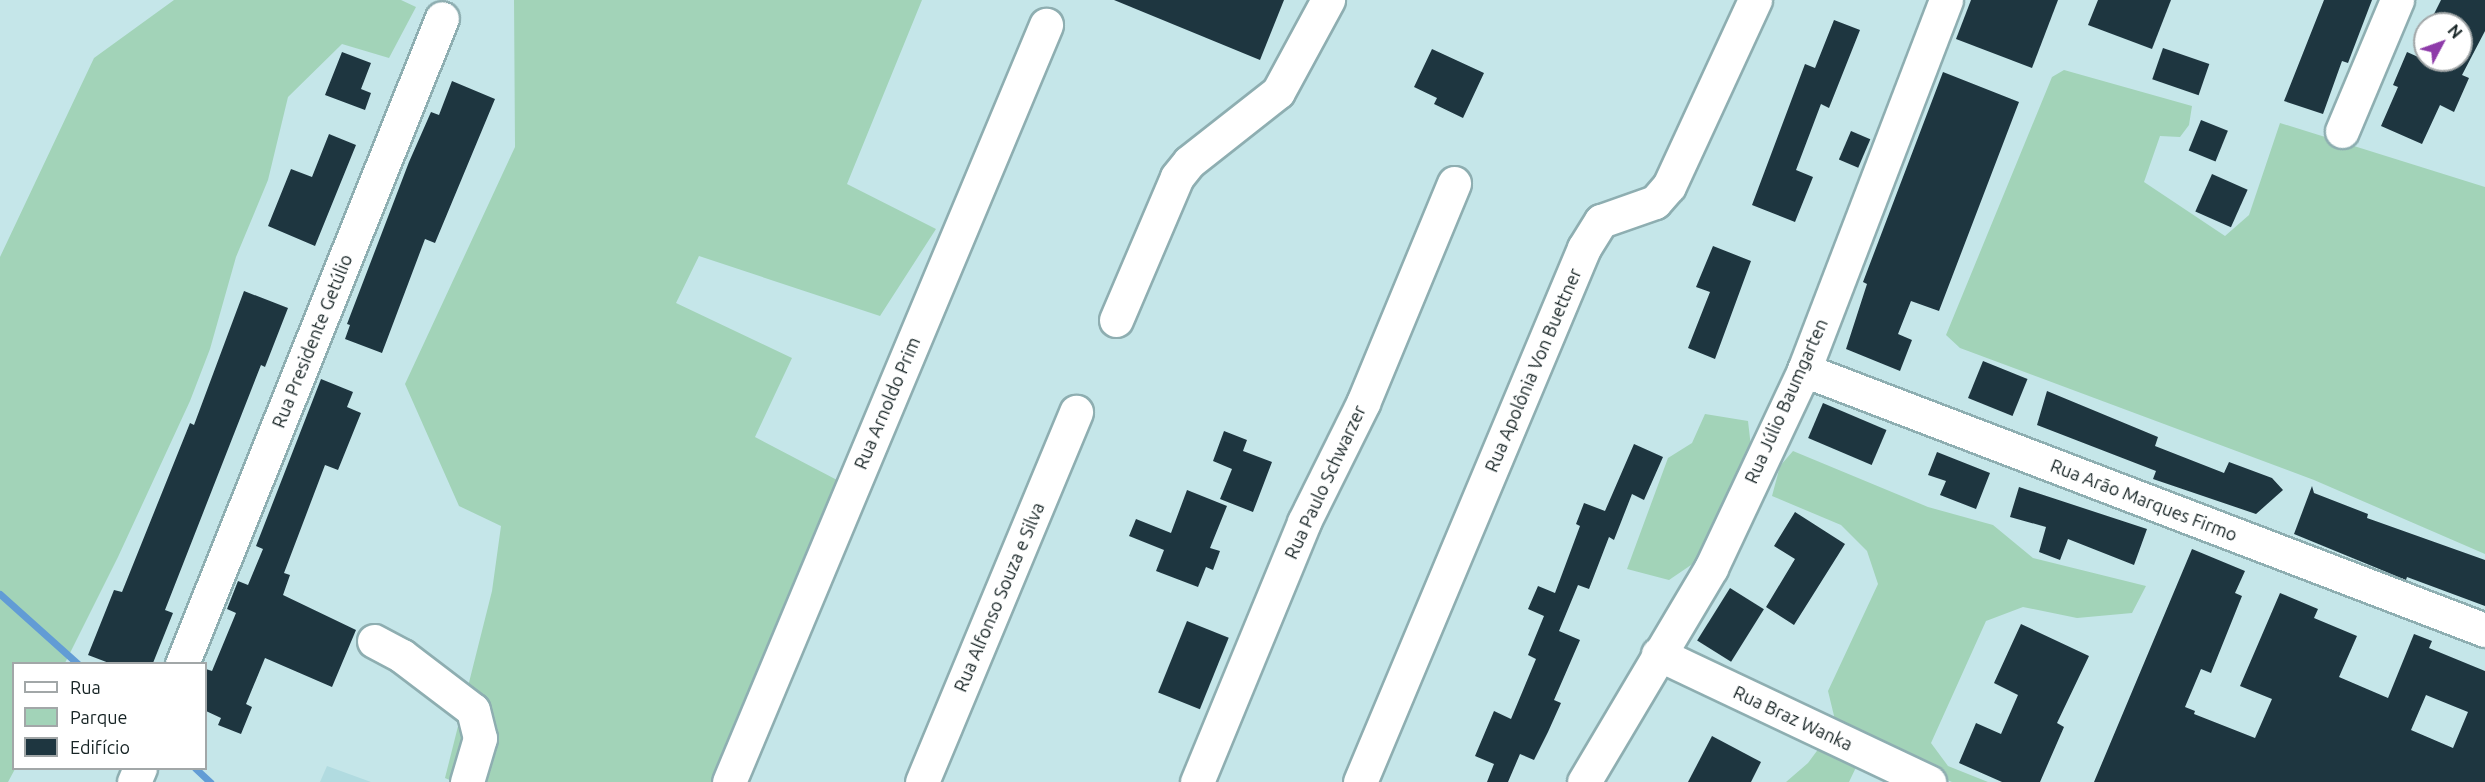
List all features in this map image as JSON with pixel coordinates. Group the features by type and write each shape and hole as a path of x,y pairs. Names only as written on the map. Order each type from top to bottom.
{"street":[{"path":"1116,320 1177,177 1189,162 1278,92 1328,0"},
{"name":"Rua Apolônia Von Buettner","path":"1360,782 1584,249 1601,221 1655,202 1669,186 1755,0"},
{"name":"Rua Júlio Baumgarten","path":"1584,782 1711,568 1804,370 1946,0"},
{"path":"2342,131 2397,0"},
{"name":"Rua Presidente Getúlio","path":"182,662 442,18"},
{"name":"Rua Arnoldo Prim","path":"729,782 1046,25"},
{"name":"Rua Paulo Schwarzer","path":"1197,782 1304,522 1363,403 1454,183"},
{"name":"Rua Arão Marques Firmo","path":"1804,370 2485,630"},
{"name":"Rua Alfonso Souza e Silva","path":"922,782 1076,412"},
{"path":"374,641 402,656 473,710 480,738 467,782"},
{"name":"Rua Braz Wanka","path":"1658,654 1929,782"}],"shaded area":[{"path":"327,766 371,782 320,782"}],"green space":[{"path":"174,0 401,0 416,7 389,58 342,44 288,97 268,180 236,257 210,349 190,401 118,557 66,662 12,662 12,770 14,770 8,782 0,782 0,257 94,58"},
{"path":"514,0 922,0 847,184 936,229 880,316 699,256 676,303 792,358 755,437 837,480 711,782 454,782 445,778 492,591 501,526 459,506 405,384 515,147"},
{"path":"2064,70 2192,106 2189,125 2180,137 2160,136 2144,182 2225,236 2249,215 2280,123 2485,187 2485,554 2314,480 1960,348 1946,335 2052,77"},
{"path":"1705,414 1748,421 1751,447 1720,515 1694,563 1669,580 1627,569 1668,458 1692,443"},
{"path":"1793,451 1928,507 1993,525 2033,558 2146,586 2132,613 2077,618 2023,607 1986,621 1931,743 1948,766 1988,782 1952,782 1850,738 1836,724 1828,691 1878,584 1867,551 1841,525 1772,496 1780,466"},
{"path":"1825,740 1860,759 1849,782 1786,782 1808,763"}],"building":[{"path":"1114,0 1284,0 1260,60"},
{"path":"1971,0 2058,0 2032,68 1956,39"},
{"path":"2098,0 2171,0 2152,49 2088,25"},
{"path":"2324,0 2372,0 2348,63 2342,61 2323,114 2284,101"},
{"path":"2441,0 2485,0 2485,31 2473,54 2473,12 2435,12"},
{"path":"1834,20 1860,30 1829,108 1821,104 1796,170 1813,177 1795,222 1752,205 1805,64 1815,68"},
{"path":"2163,48 2209,64 2199,95 2152,79"},
{"path":"1432,49 1484,73 1463,118 1434,104 1437,98 1414,87"},
{"path":"342,52 371,63 361,89 371,93 365,110 325,95"},
{"path":"2407,52 2413,55 2413,72 2464,72 2462,75 2469,78 2454,112 2440,105 2422,144 2381,126 2398,87 2393,85"},
{"path":"1943,72 2019,102 1939,311 1911,301 1898,334 1912,340 1900,371 1846,349 1867,284 1863,282"},
{"path":"452,81 495,99 435,243 425,239 382,353 345,339 350,325 347,324 409,162 431,112 439,115"},
{"path":"2201,120 2228,131 2216,161 2189,151"},
{"path":"1851,131 1870,139 1858,168 1839,160"},
{"path":"329,134 356,145 315,246 268,226 291,169 312,177"},
{"path":"2212,174 2248,190 2231,227 2195,211"},
{"path":"1713,246 1751,261 1715,359 1688,348 1710,292 1696,287"},
{"path":"244,291 288,308 265,367 261,365 165,610 173,613 153,662 106,662 88,655 114,590 122,592 190,423 194,425"},
{"path":"1983,361 2028,379 2013,416 1968,398"},
{"path":"321,379 353,392 347,407 361,413 338,470 325,465 284,573 290,575 283,595 356,630 332,687 265,658 246,704 252,707 241,734 218,725 221,718 207,711 207,669 212,671 236,613 227,609 238,581 248,585 263,549 256,546"},
{"path":"2047,391 2158,437 2155,446 2224,473 2229,462 2272,478 2283,490 2256,514 2153,479 2156,471 2037,425"},
{"path":"1823,403 1887,430 1872,465 1808,438"},
{"path":"1224,431 1247,440 1243,451 1272,462 1253,512 1220,499 1232,469 1213,461"},
{"path":"1634,444 1663,457 1644,500 1632,494 1614,540 1609,537 1589,589 1578,585 1559,631 1580,640 1554,700 1561,703 1534,760 1520,754 1508,782 1487,782 1494,764 1475,756 1494,711 1511,719 1536,659 1528,655 1544,616 1528,609 1538,586 1555,593 1580,526 1576,524 1584,503 1605,511"},
{"path":"1937,452 1990,473 1976,509 1940,495 1946,481 1928,475"},
{"path":"2312,486 2314,493 2368,514 2367,518 2485,560 2485,606 2407,577 2406,580 2294,534"},
{"path":"2019,487 2147,529 2134,565 2068,539 2060,560 2039,552 2046,527 2010,517"},
{"path":"1187,490 1227,506 1210,548 1220,551 1213,570 1206,567 1198,587 1156,571 1164,550 1129,536 1136,519 1171,533"},
{"path":"1795,512 1845,544 1794,625 1766,607 1795,559 1774,546"},
{"path":"2192,549 2245,571 2235,593 2242,596 2211,673 2201,669 2185,707 2195,711 2194,714 2255,738 2272,699 2240,686 2280,593 2318,609 2314,618 2357,636 2339,677 2388,698 2414,634 2432,641 2429,648 2485,671 2485,782 2094,782","holes":["2426,695 2468,712 2453,748 2411,730"]},
{"path":"1730,588 1764,609 1731,662 1697,641"},
{"path":"1187,621 1229,638 1200,709 1158,692"},
{"path":"2021,624 2089,656 2057,723 2064,727 2040,782 2002,782 1959,763 1976,723 2001,734 2018,695 1994,683"},
{"path":"1712,736 1761,762 1751,782 1688,782"}],"waterway":[{"path":"0,594 76,662"},
{"path":"197,770 210,782"}]}
